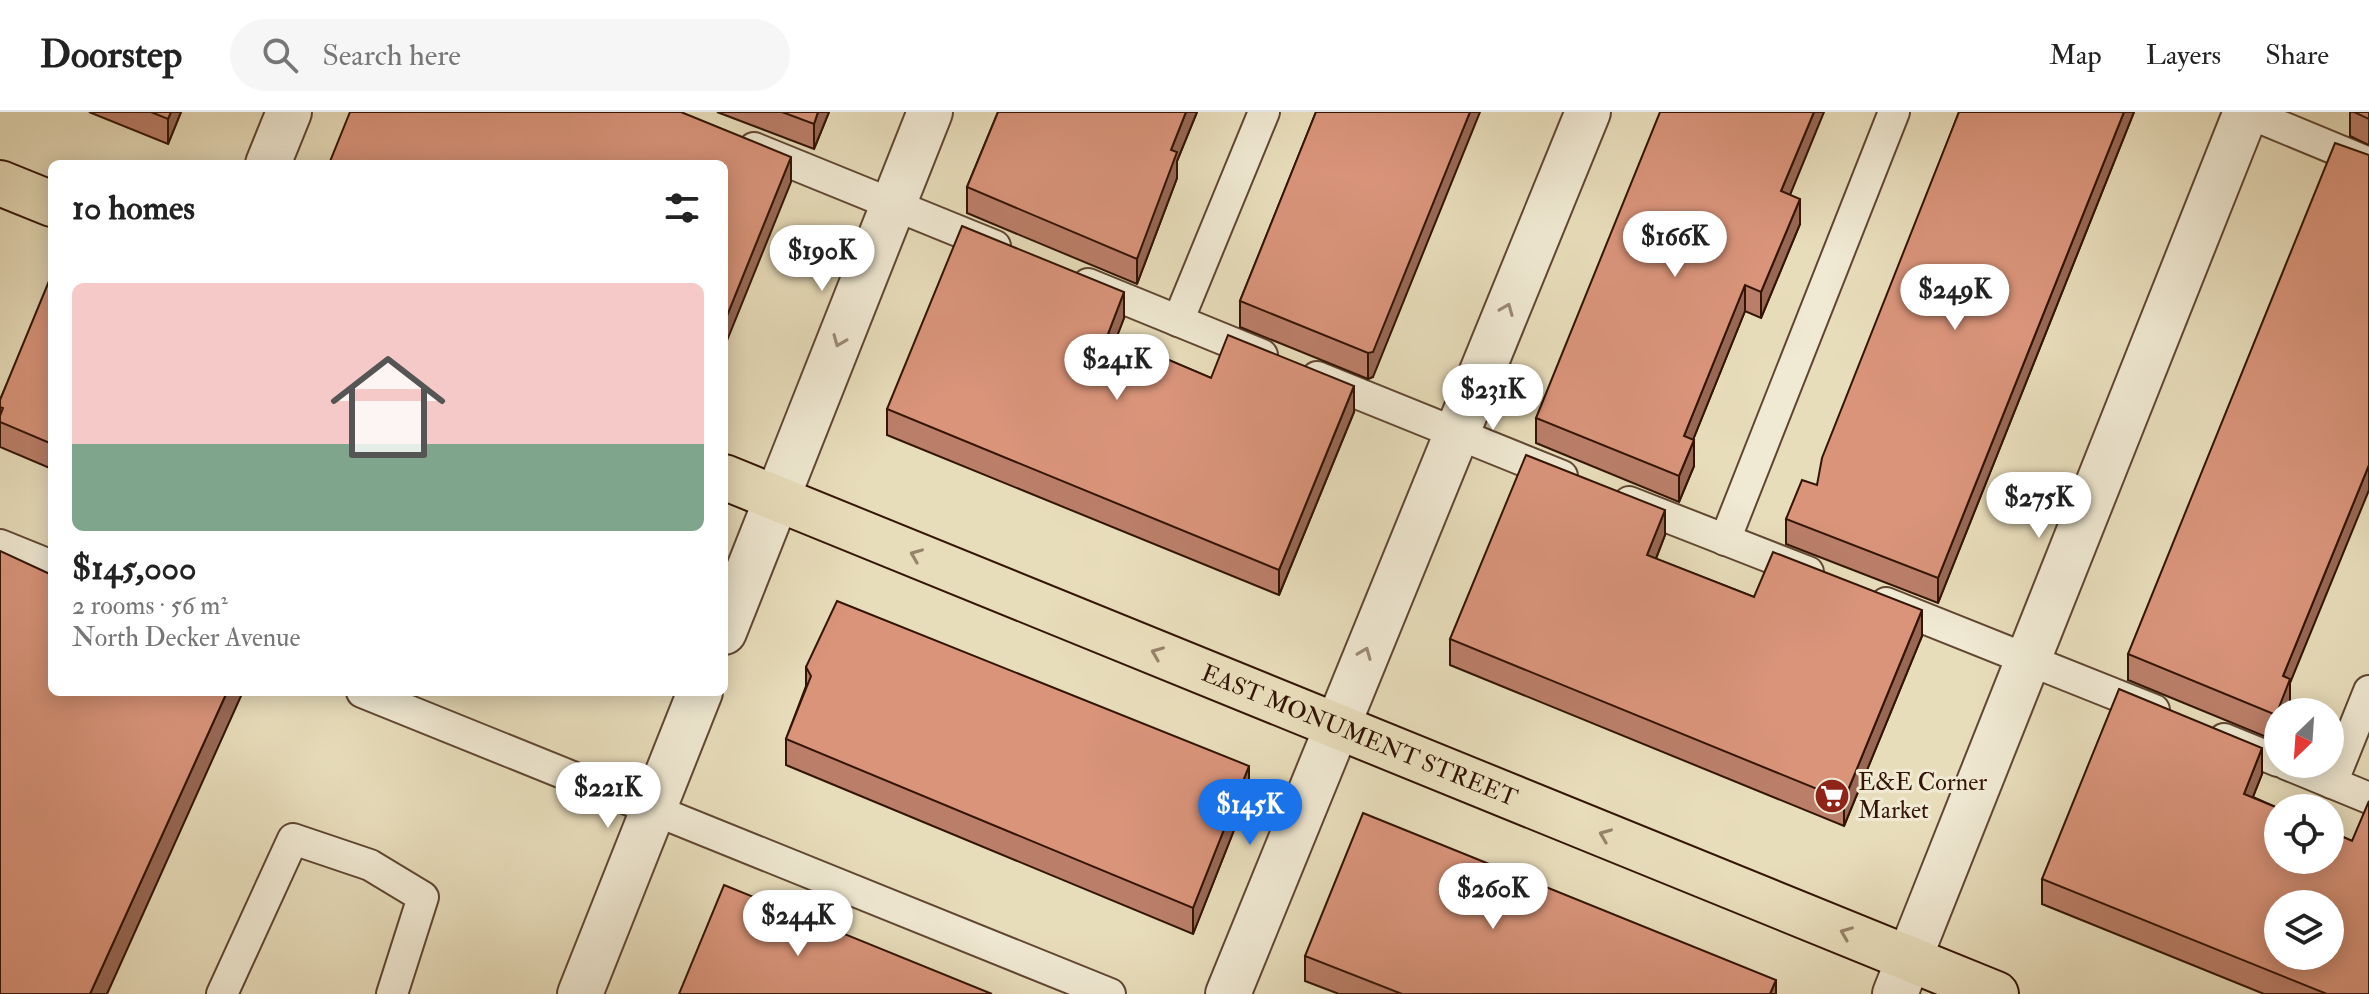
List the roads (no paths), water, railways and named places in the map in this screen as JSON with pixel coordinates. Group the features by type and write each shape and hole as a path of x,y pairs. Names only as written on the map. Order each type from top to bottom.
{"main road":[{"path":"0,183 48,202"},
{"name":"EAST MONUMENT STREET","path":"728,479 1336,725 1902,976 1996,994"}],"street":[{"path":"270,160 289,112"},
{"path":"728,622 930,112"},
{"path":"1228,994 1588,112"},
{"path":"1902,976 2246,112"},
{"path":"580,994 698,696"}],"lane":[{"path":"1178,321 1264,112"},
{"path":"1725,540 1894,112"},
{"path":"2246,112 2369,163"},
{"path":"724,135 1021,257"},
{"path":"1064,274 1456,434 2028,658 2175,719"},
{"path":"0,545 48,564"},
{"path":"2332,783 2369,691"},
{"path":"372,696 1110,994"},
{"path":"2205,731 2264,755"},
{"path":"2320,778 2369,798"},
{"path":"222,994 293,839 370,865 423,897 392,994"}],"place":[{"name":"E&E Corner Market","path":"1832,796"}]}
